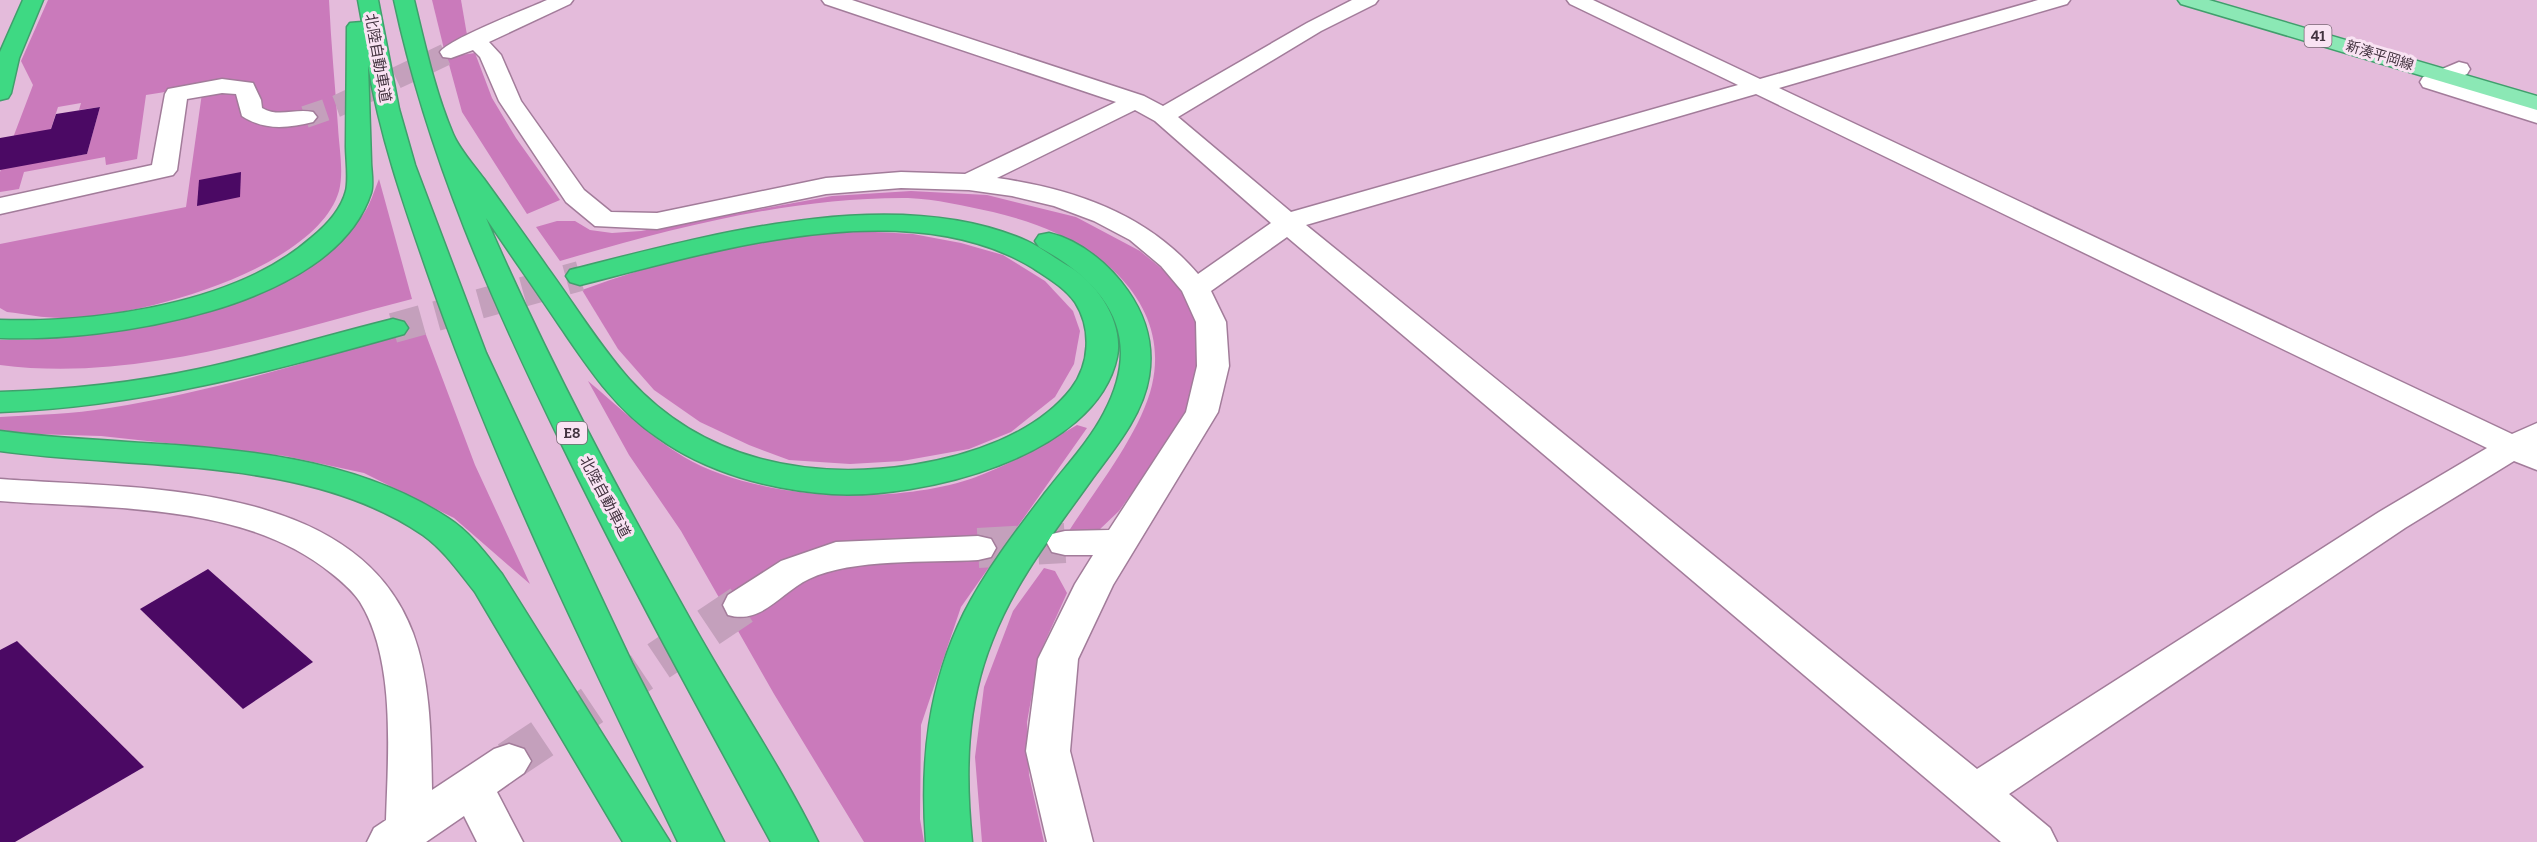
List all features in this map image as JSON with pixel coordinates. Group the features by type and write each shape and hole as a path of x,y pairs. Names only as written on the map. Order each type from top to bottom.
{"highway":[{"path":"0,93 8,58 33,0"},
{"path":"0,329 22,332 63,331 105,326 195,306 271,276 328,242 346,223 356,207 359,191 357,0"},
{"name":"北陸自動車道","path":"368,0 387,109 400,154 471,353 529,485 607,652 701,842"},
{"name":"北陸自動車道","path":"404,0 412,42 442,138 486,250 526,340 676,633 795,842"},
{"path":"442,138 616,384 637,407 690,445 724,460 762,472 808,480 852,483 902,479 988,458 1023,442 1051,425 1073,405 1091,383 1101,360 1102,338 1098,318 1087,297 1052,265 997,239 934,226 861,223 780,230 577,271 693,235 771,220 847,211 923,212 993,222 1051,242 1075,254 1112,288 1125,308 1133,329 1136,354 1133,378 1124,404 1109,432 1009,569 985,612 963,664 952,697 945,743 943,793 949,842"},
{"path":"0,383 69,384 158,373 391,322 256,365 160,387 74,399 0,402"},
{"path":"0,441 275,468 362,487 402,505 437,527 463,551 489,583 647,842"}],"main road":[{"name":"新湊平岡線","path":"2188,0 2537,93"},
{"name":"新湊平岡線","path":"2216,0 2453,72 2537,103"}],"street":[{"path":"451,51 563,0"},
{"path":"832,0 1136,101 1163,116 1287,222 2034,842"},
{"path":"1163,116 1314,27 1368,0"},
{"path":"1576,0 2529,447"},
{"path":"1195,289 1275,233 1287,222 2060,0"},
{"path":"475,40 490,55 510,101 575,196 604,220 657,221 826,186 901,180 969,182 1011,188 1064,200 1102,215 1140,234 1171,260 1195,289 1211,322 1213,366 1202,412 1094,584 1058,659 1048,751 1070,842"},
{"path":"2453,72 2432,82 2537,116"},
{"path":"0,206 164,170 176,94 222,86 244,88 250,100 250,111 260,118 276,122 305,117"},
{"path":"969,182 1136,101"},
{"path":"1976,792 2392,519 2529,447"},
{"path":"0,489 190,506 240,516 297,533 338,560 372,591 393,633 406,685 399,835"},
{"path":"1065,543 1119,542"},
{"path":"742,605 794,570 836,555 978,548"},
{"path":"399,835 509,761"},
{"path":"472,787 500,842"}],"shaded area":[{"path":"48,0 329,0 341,159 339,191 323,219 296,244 260,266 219,284 132,310 93,316 54,318 7,312 0,308 0,244 186,207 203,86 146,95 137,159 106,165 105,157 24,172 19,189 0,192 0,172 33,85 21,61","holes":["81,103 79,110 100,107 87,154 40,162 58,107"]},
{"path":"432,0 461,0 467,35 444,49"},
{"path":"475,53 492,98 516,138 560,200 527,214 462,112 447,57"},
{"path":"379,179 412,299 260,340 156,361 104,367 52,369 0,365 0,340 44,339 144,326 196,314 246,297 292,276 331,249 362,216 370,203"},
{"path":"911,191 987,195 1076,217 1140,251 1167,273 1194,309 1202,332 1202,366 1188,414 1119,511 1098,531 1067,534 1116,461 1138,422 1152,385 1155,354 1150,325 1137,298 1104,262 1075,242 1043,227 1010,216 950,203 908,198 864,199 776,209 688,226 560,261 536,227 557,221 575,221 590,230 612,233 641,231 832,196"},
{"path":"857,231 913,234 961,243 1003,255 1045,281 1073,311 1080,331 1074,364 1055,397 1011,432 969,449 902,461 850,464 789,460 749,445 700,422 654,390 618,349 582,290 683,258 718,250 787,238"},
{"path":"423,327 475,465 530,584 454,518 364,473 285,456 101,436 32,434 0,430 0,417 95,410 189,393 307,362"},
{"path":"588,381 659,440 684,457 715,472 750,483 828,494 868,495 944,486 976,477 1002,466 1077,425 1087,428 961,607 921,725 920,819 924,842 864,842 774,694 681,531 629,455"},
{"path":"1044,568 1055,571 1067,593 1039,655 1027,722 1029,775 1044,842 982,842 975,757 984,687 1013,611"}],"building":[{"path":"100,107 87,154 0,170 0,138 51,129 56,114"},
{"path":"241,172 240,197 197,206 199,180"},
{"path":"208,569 313,662 243,709 140,609"},
{"path":"17,641 144,767 15,842 0,842 0,650"}],"tunnel":[{"path":"305,117 337,106 451,52"},
{"path":"393,328 580,276"},
{"path":"978,548 1065,543"},
{"path":"509,761 742,605"}]}
